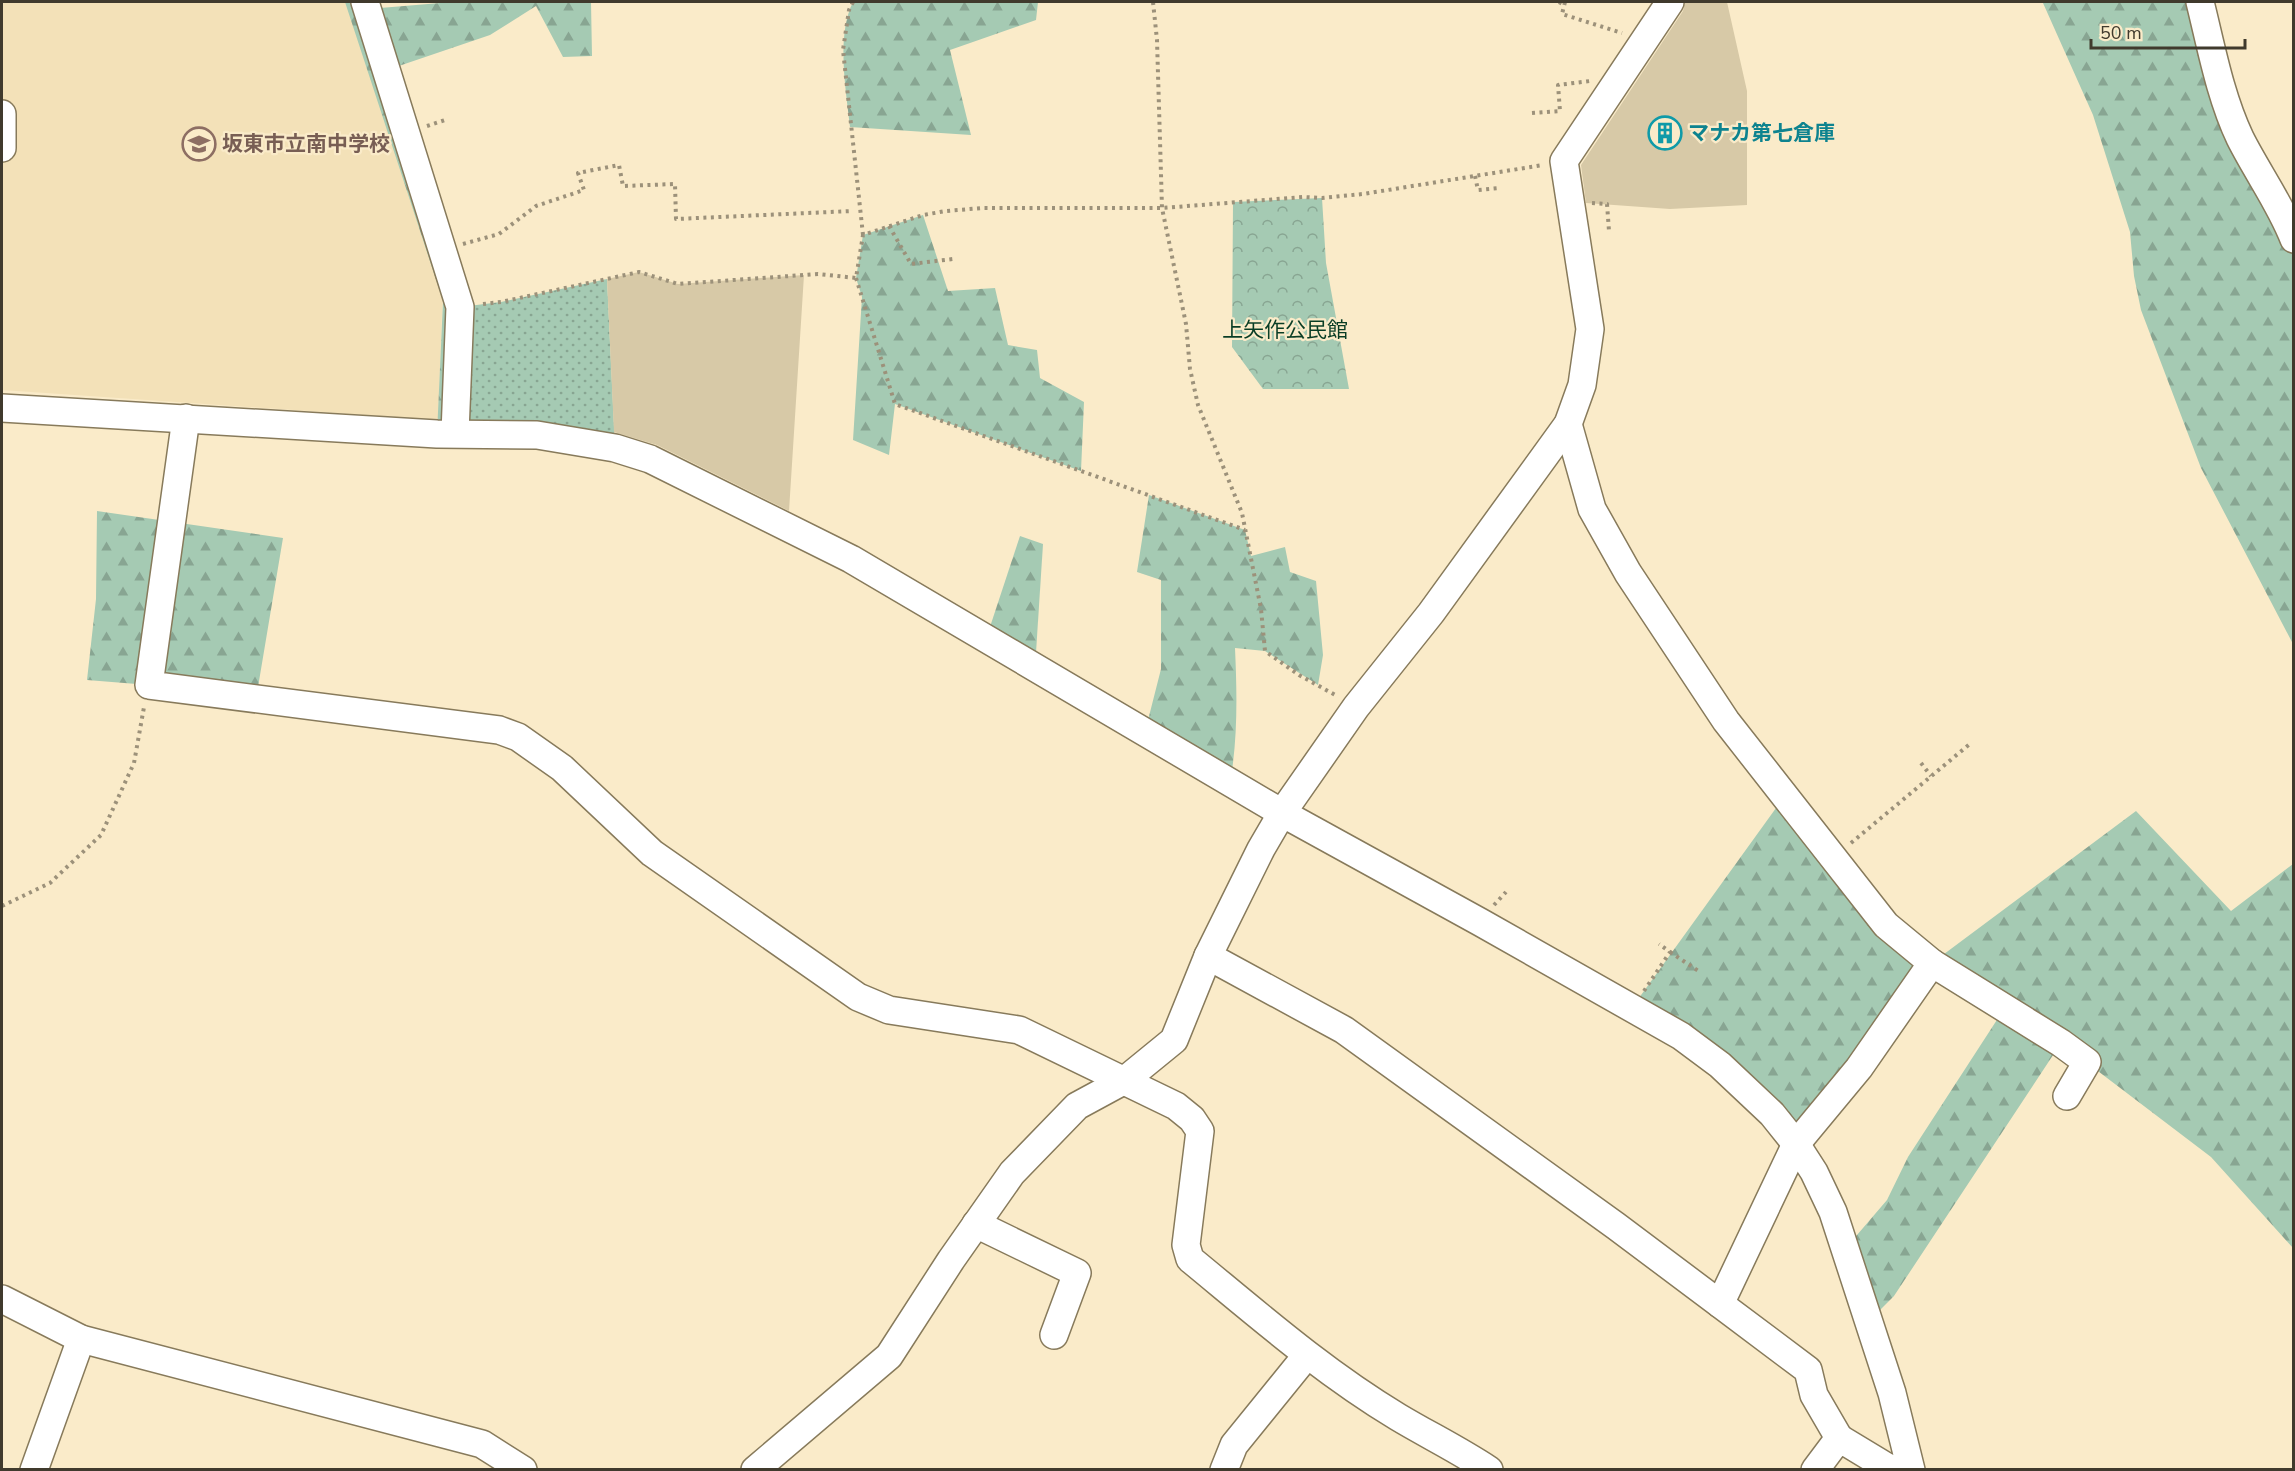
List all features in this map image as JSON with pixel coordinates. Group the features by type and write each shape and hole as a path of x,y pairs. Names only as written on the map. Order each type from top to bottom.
{"street":[{"path":"365,2 460,306 455,433"},
{"path":"755,1470 889,1356 1012,1173 1077,1106 1125,1080 1174,1040 1208,956 1281,813 1356,707 1431,613 1568,424 1582,385 1590,329 1564,161 1670,2"},
{"path":"2200,2 2216,68 2239,136 2288,222 2294,239"},
{"path":"2,114 2,148"},
{"path":"2,408 437,434 537,435 615,448 650,459 851,559 1281,813 1681,1036 1720,1065 1772,1114 1796,1144 1814,1172 1833,1212 1892,1393 1911,1470"},
{"path":"186,418 148,685 499,730 518,737 562,768 652,853 858,997 889,1010 1019,1030 1176,1106 1192,1119 1200,1131 1186,1245 1190,1259 1307,1355 1397,1417 1452,1446 1489,1470"},
{"path":"1568,424 1592,509 1628,573 1726,721 1886,925 1932,963 2061,1043 2087,1062 2067,1096"},
{"path":"1208,956 1344,1030 1616,1226 1808,1370 1814,1395 1839,1438 1887,1467 1898,1470"},
{"path":"1720,1304 1796,1144 1859,1068 1932,963"},
{"path":"976,1224 1077,1273 1054,1335"},
{"path":"2,1299 81,1339 482,1444 523,1470"},
{"path":"34,1470 81,1339"},
{"path":"1224,1470 1234,1445 1307,1355"},
{"path":"1815,1470 1839,1438"}],"path":[{"path":"853,2 849,10 843,50 863,235 856,278 895,404 1245,530"},
{"path":"1154,2 1162,208 1186,324 1190,369 1198,405 1242,513 1262,609 1266,651 1299,675 1356,707"},
{"path":"1559,2 1565,3 1562,14 1645,40"},
{"path":"1532,112 1560,111 1558,85 1621,78"},
{"path":"863,235 946,211 984,208 1162,208 1363,194 1564,161"},
{"path":"442,251 499,234 536,206 585,190 578,173 619,165 623,186 675,184 676,219 852,211"},
{"path":"1475,176 1478,190 1499,188"},
{"path":"889,226 911,264 953,259"},
{"path":"460,306 501,302 639,272 678,284 818,274 856,278"},
{"path":"2,906 50,883 101,835 134,763 148,685"},
{"path":"1832,859 1971,743"},
{"path":"1921,763 1931,776"},
{"path":"1659,944 1700,972"},
{"path":"1631,1009 1670,952"}],"shaded area":[{"name":"坂東市立南中学校","path":"2,2 350,2 443,287 438,420 2,390"}],"green space":[{"path":"345,2 365,2 368,9 452,2 591,2 592,56 563,57 536,6 490,35 387,70 460,307 455,433 437,434 443,301"},
{"path":"853,2 1038,2 1036,20 950,50 971,135 850,127 844,47 848,16"},
{"path":"2200,2 2294,239 2293,644 2201,468 2141,310 2134,276 2130,232 2093,115 2043,3"},
{"name":"上矢作公民館","path":"1322,198 1326,263 1349,389 1263,389 1232,347 1233,202"},
{"path":"923,215 948,291 995,288 1008,345 1037,350 1040,378 1084,402 1081,471 895,404 889,455 853,440 862,297 856,278 863,235"},
{"path":"607,279 615,448 455,433 460,307 501,302"},
{"path":"1149,495 1245,530 1251,556 1285,547 1290,572 1316,581 1323,655 1318,685 1265,651 1235,648 1236,716 1230,783 1145,732 1161,669 1161,580 1137,572"},
{"path":"97,511 283,538 256,699 149,685 87,680 96,599"},
{"path":"1020,536 1043,544 1035,668 986,639"},
{"path":"1784,797 1932,963 1796,1144 1631,1009"},
{"path":"2136,811 2231,911 2293,864 2293,1248 2211,1157 2061,1043 1894,1296 1869,1321 1845,1249 1887,1200 1908,1157 2004,1009 1932,963"}],"building":[{"name":"マナカ第七倉庫","path":"1685,2 1727,2 1747,91 1747,205 1670,209 1586,203 1581,165 1683,11"},
{"path":"639,272 678,284 804,275 789,511 657,445 614,432 607,279"}],"place":[{"name":"マナカ第七倉庫","path":"1665,133"},
{"name":"坂東市立南中学校","path":"199,144"}]}
